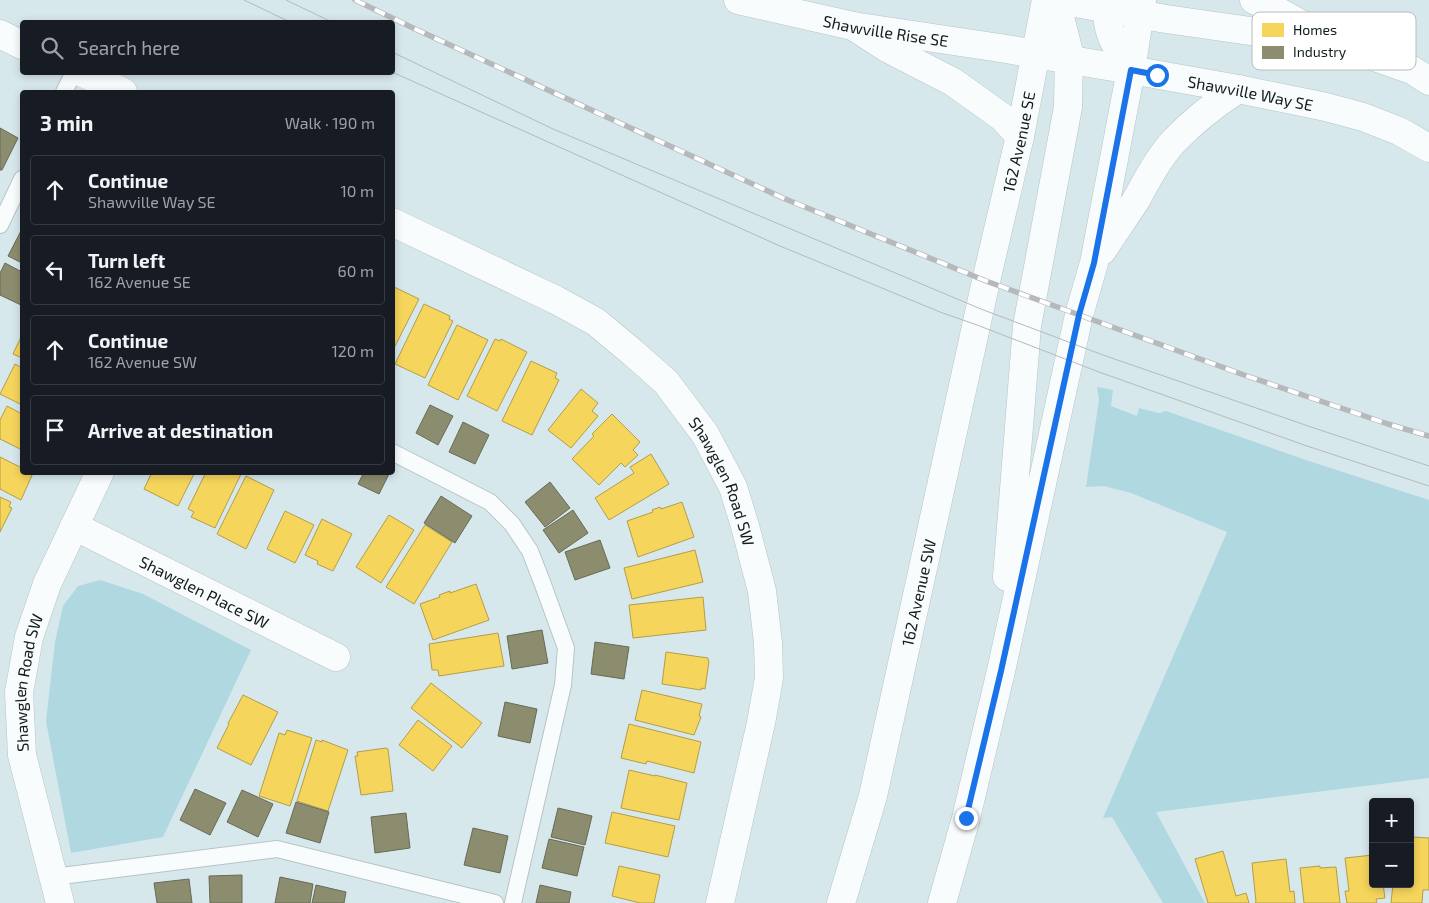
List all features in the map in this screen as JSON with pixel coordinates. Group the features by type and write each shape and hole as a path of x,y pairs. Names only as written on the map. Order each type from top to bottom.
{"main road":[{"name":"Shawville Rise SE","path":"738,0 853,26 1036,55"},
{"path":"1001,671 1027,326 1068,107 1069,53 1061,21 1047,0"},
{"name":"162 Avenue SE","path":"986,280 1020,136 1047,0"},
{"path":"1058,0 1141,7 1252,28"},
{"path":"1254,0 1279,12"},
{"path":"1107,4 1106,14 1111,38 1131,70"},
{"path":"942,903 966,818 1001,671 1079,315 1094,263 1131,70 1141,7"},
{"path":"853,26 887,48 953,82 1002,117 1020,136"},
{"path":"0,34 20,43"},
{"name":"Shawville Way SE","path":"1036,55 1131,70 1326,107 1363,117 1429,148"},
{"path":"1412,70 1429,81"},
{"path":"87,75 118,90"},
{"path":"1094,263 1135,201 1152,171 1172,144 1220,101 1238,90"},
{"name":"Shawglen Road SW","path":"395,223 556,300 596,322 666,382 705,434 733,486 762,591 768,643 769,678 761,723 720,903"},
{"name":"162 Avenue SW","path":"841,903 873,796 986,280"},
{"name":"Shawglen Road SW","path":"60,903 22,755 19,692 29,636 47,584 99,475"},
{"name":"Shawglen Place SW","path":"74,526 336,657"}],"lane":[{"path":"65,90 72,75"},
{"path":"0,226 20,183"},
{"path":"395,454 490,502 512,524 530,552 566,648 563,685 513,903"},
{"path":"53,877 277,849 495,903"}],"shaded area":[{"path":"1097,387 1113,390 1111,406 1137,416 1139,408 1159,413 1166,411 1306,460 1429,500 1429,778 1156,812 1205,903 1163,903 1112,817 1103,818 1227,532 1131,493 1104,486 1086,487 1099,400"},
{"path":"100,580 143,594 251,650 163,837 71,853 46,721 55,642 63,606 78,586"}],"building: Homes":[{"path":"395,287 419,299 395,346"},
{"path":"424,304 450,316 449,319 453,321 425,378 395,364"},
{"path":"457,325 488,340 458,400 428,385"},
{"path":"20,339 20,357 13,354"},
{"path":"495,339 500,341 501,339 527,352 497,411 467,396"},
{"path":"531,361 557,373 555,378 559,380 532,435 502,421"},
{"path":"15,364 20,367 20,404 0,394"},
{"path":"581,389 598,403 592,411 598,416 571,448 548,430"},
{"path":"7,406 20,413 20,449 0,439 0,420"},
{"path":"612,414 640,442 633,450 638,455 625,467 621,463 599,485 572,459 594,436 592,434"},
{"path":"651,454 669,484 609,520 595,498 634,473 630,467"},
{"path":"0,457 20,467 20,475 32,475 21,500 0,489"},
{"path":"151,475 194,475 178,506 144,489"},
{"path":"205,475 241,475 215,528 191,517 194,512 188,509"},
{"path":"246,476 274,490 246,549 217,534"},
{"path":"0,497 11,502 9,507 12,508 0,532"},
{"path":"682,502 694,537 638,557 627,521 653,512 652,510 660,507 661,509"},
{"path":"285,511 314,525 295,563 267,549"},
{"path":"389,515 414,530 381,583 356,567"},
{"path":"322,519 352,534 333,571 317,564 318,561 305,555"},
{"path":"425,525 452,542 414,604 386,587"},
{"path":"695,550 703,582 632,599 624,568"},
{"path":"476,584 489,620 433,640 420,604 440,597 439,595 450,591 450,593"},
{"path":"703,597 706,630 633,638 629,605"},
{"path":"498,633 504,666 439,676 438,670 432,670 429,644"},
{"path":"666,652 708,658 705,689 662,684"},
{"path":"431,683 482,723 462,748 411,708"},
{"path":"642,690 702,704 699,716 701,717 694,735 635,720"},
{"path":"243,695 278,712 251,765 217,748"},
{"path":"418,720 452,746 433,771 399,745"},
{"path":"629,724 701,742 694,773 647,761 646,764 621,758"},
{"path":"287,730 312,738 290,806 259,796 279,733 285,735"},
{"path":"316,740 322,742 322,740 348,750 328,811 297,801"},
{"path":"388,749 393,791 361,795 355,756 358,756 357,752"},
{"path":"629,770 687,783 679,820 621,808"},
{"path":"612,812 675,826 668,857 605,843"},
{"path":"1414,837 1429,838 1429,890 1423,890 1422,903 1391,903 1393,888 1414,888"},
{"path":"1223,851 1236,896 1246,893 1249,903 1208,903 1195,859"},
{"path":"1369,855 1369,888 1384,888 1385,898 1376,899 1377,903 1347,903 1345,891 1349,891 1345,858"},
{"path":"1286,859 1290,892 1294,891 1295,903 1255,903 1252,863"},
{"path":"619,866 660,875 654,903 640,903 612,896"},
{"path":"1320,866 1320,868 1336,867 1340,903 1304,903 1300,868"}],"building: Industry":[{"path":"0,128 18,138 2,170 0,170"},
{"path":"20,233 20,262 8,256"},
{"path":"5,263 20,271 20,305 0,295 0,273"},
{"path":"430,405 453,416 438,445 416,433"},
{"path":"463,422 489,435 475,464 449,452"},
{"path":"362,475 388,475 379,494 358,484"},
{"path":"550,482 570,508 545,527 525,502"},
{"path":"441,496 472,516 455,543 424,523"},
{"path":"573,510 588,533 559,553 543,530"},
{"path":"600,540 610,568 575,580 565,552"},
{"path":"542,630 548,663 512,669 507,636"},
{"path":"595,642 629,647 624,679 591,674"},
{"path":"505,702 537,709 530,743 498,736"},
{"path":"195,789 226,803 210,835 180,820"},
{"path":"242,790 273,804 258,837 227,822"},
{"path":"296,802 329,812 320,843 286,833"},
{"path":"558,808 592,816 585,845 551,837"},
{"path":"406,813 410,848 375,853 371,817"},
{"path":"473,828 508,836 500,873 464,865"},
{"path":"549,839 584,847 577,876 542,868"},
{"path":"242,875 242,903 210,903 209,876"},
{"path":"280,877 313,884 310,903 275,903"},
{"path":"189,879 192,903 157,903 154,883"},
{"path":"316,885 346,892 344,903 312,903"},
{"path":"540,885 571,892 569,903 536,903"}],"tram line":[{"path":"244,0 286,20"},
{"path":"286,0 328,20"},
{"path":"395,53 553,129 981,309 1103,355 1429,466"},
{"path":"395,73 780,246 940,312 1099,372 1304,445 1429,486"}],"railway":[{"path":"355,0 783,198 986,281 1244,375 1429,436"}],"route":[{"path":"966,818 1001,671 1079,315 1094,263 1131,70 1157,75"}]}
